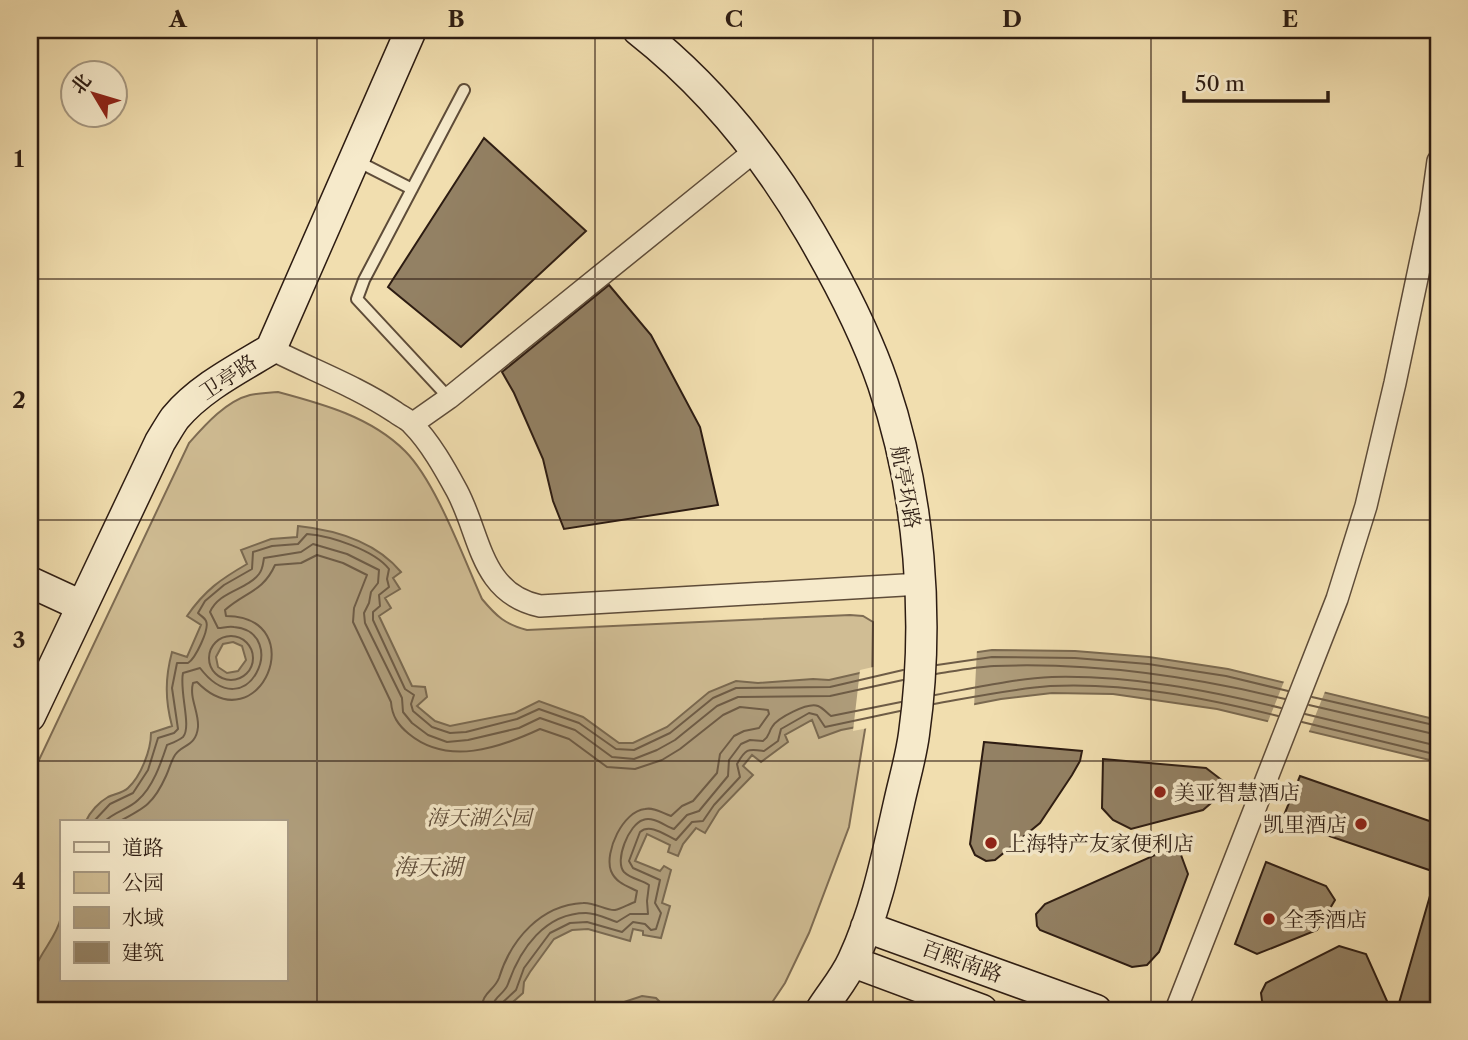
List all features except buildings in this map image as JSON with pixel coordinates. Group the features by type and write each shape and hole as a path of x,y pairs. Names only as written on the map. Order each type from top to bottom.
{"street":[{"name":"卫亭路","path":"30,716 160,442 176,418 197,397 226,375 271,349 411,30"},
{"name":"航亭环路","path":"638,30 676,62 757,150 790,198 853,312 883,384 902,454 914,520 921,584 914,734 886,862 866,927 852,962 821,1010"},
{"path":"412,424 449,398 757,150"},
{"path":"1176,1010 1309,675 1337,599 1366,506 1431,212 1438,161"},
{"path":"271,349 347,384 412,424 441,464 458,494 489,569 509,594 524,603 540,606 921,584"},
{"path":"30,582 82,606"},
{"name":"百熙南路","path":"866,927 1096,1010"},
{"name":"百熙南路","path":"852,962 982,1010"}],"lane":[{"path":"449,398 357,299 364,280 464,90"},
{"path":"354,160 412,189"}],"green space":[{"name":"海天湖公园","path":"278,392 312,402 346,413 392,439 416,465 438,500 482,599 502,619 519,628 527,630 850,615 863,616 873,622 872,687 849,827 809,933 785,983 767,1010 30,1010 30,779 189,443 216,414 233,402 250,395"}],"water":[{"name":"海天湖","path":"298,526 341,534 380,553 401,572 393,578 400,589 385,598 391,608 379,616 412,686 425,687 427,697 417,706 435,721 450,726 515,713 539,701 583,717 619,743 633,743 667,727 709,692 736,681 758,683 829,680 908,662 992,650 1075,651 1149,657 1228,669 1438,720 1438,762 1217,709 1113,694 1052,693 1001,699 841,730 819,738 812,720 785,735 788,742 761,762 752,755 743,766 753,775 719,810 705,833 696,828 683,844 678,856 668,852 670,845 647,834 635,861 660,871 664,866 671,870 662,903 670,906 661,938 643,935 643,931 633,929 630,941 588,929 572,930 554,939 524,982 523,993 504,1010 497,1007 492,1010 30,1010 34,971 60,920 60,981 287,981 287,820 87,820 101,802 126,790 133,783 144,762 151,733 172,726 167,680 172,652 187,657 201,625 187,616 214,586 247,564 241,550 271,539 297,537","holes":["233,642 242,646 246,660 238,671 227,673 218,667 216,657 223,644"]},
{"path":"642,996 656,998 668,1010 538,1010 575,1002 609,1007"}],"pier":[{"path":"977,649 974,707 853,731 860,670 908,659"},
{"path":"1285,679 1326,689 1308,734 1267,724"}],"place":[{"name":"美亚智慧酒店","path":"1160,792"},
{"name":"凯里酒店","path":"1361,824"},
{"name":"上海特产友家便利店","path":"991,843"},
{"name":"全季酒店","path":"1269,919"}]}
